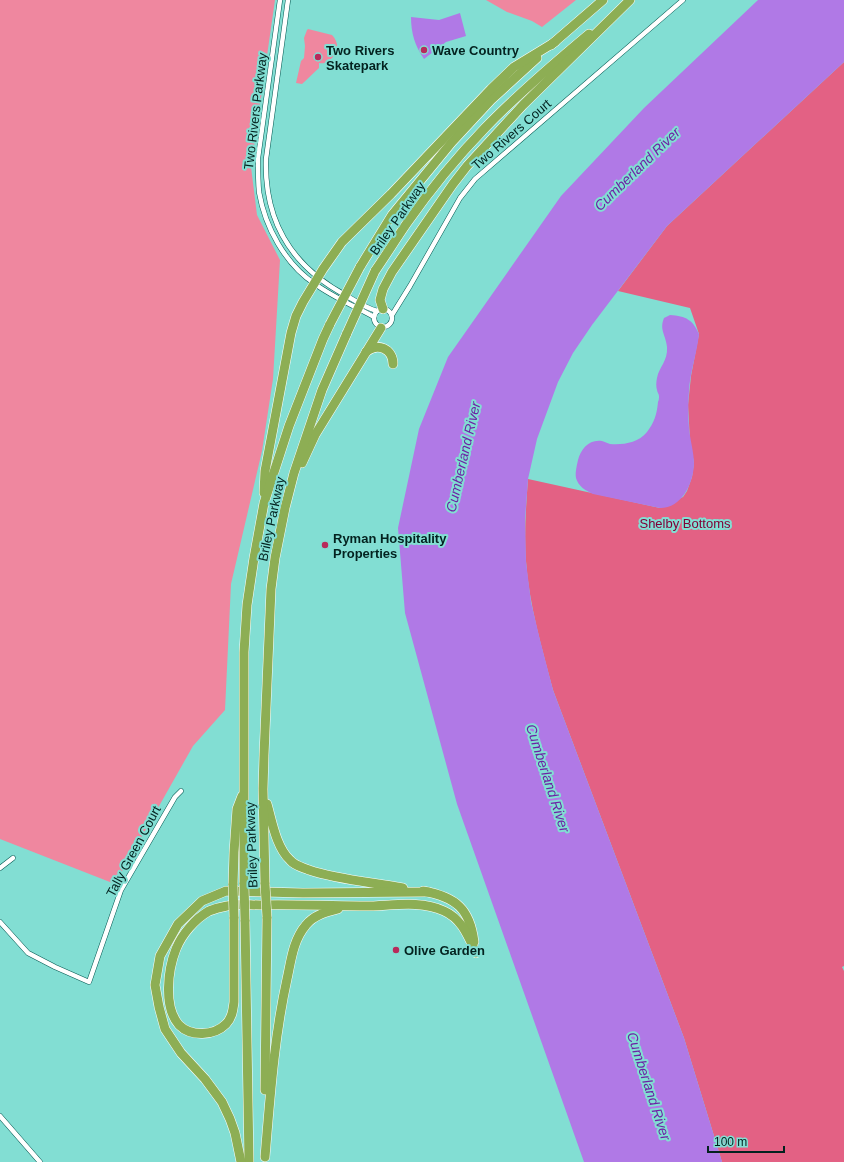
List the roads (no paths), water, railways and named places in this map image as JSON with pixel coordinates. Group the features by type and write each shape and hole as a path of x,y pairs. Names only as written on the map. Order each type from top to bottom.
{"highway":[{"name":"Briley Parkway","path":"248,1162 244,920 244,652 247,605 264,503 289,426 323,339 360,267 392,215 452,142 491,100 603,0"},
{"path":"382,310 380,300 383,288 392,272 458,178 523,105 630,0"},
{"name":"Briley Parkway","path":"265,1160 267,917 263,789 271,589 285,508 294,473 322,390 375,271 415,212 449,169 484,129 528,86 630,0"},
{"path":"264,503 264,471 291,333 296,316 303,302 323,269 342,242 391,194 491,89 514,67 555,42"},
{"path":"280,535 297,474 315,435 381,328"},
{"path":"366,352 374,347 385,348 392,355 393,364"},
{"path":"243,791 237,808 234,852 233,885 234,917 234,1002 233,1010 226,1024 208,1033 198,1034 180,1026 173,1017 170,1005 170,972 176,950 184,935 195,922 209,912 228,905 273,904 421,906 434,908 445,912 461,924 476,953 471,923 466,914 458,904 440,895 340,878 298,866 290,861 276,837 263,789"},
{"path":"242,1162 235,1133 222,1102 205,1079 181,1053 165,1029 158,1007 155,985 160,956 178,924 202,901 226,891 303,893 428,892"},
{"path":"445,912 450,900"},
{"path":"265,1160 276,1041 288,972 299,934 306,924 313,918 326,912 362,906"}],"street":[{"name":"Two Rivers Parkway","path":"280,0 258,158 258,175 263,209 276,240 296,268 316,281 337,298 374,317"},
{"name":"Two Rivers Parkway","path":"288,0 266,159 267,191 270,207 283,236 316,281 370,309 382,310"},
{"name":"Two Rivers Court","path":"392,315 460,198 475,179 683,0"},
{"path":"382,310 392,315 390,325 384,328 381,328 376,324 374,317 382,310 396,304 401,299"},
{"name":"Tally Green Court","path":"0,922 28,953 89,982 121,890 174,797 181,791"},
{"path":"0,868 13,858"},
{"path":"0,1116 40,1162"}],"water":[{"name":"Cumberland River","path":"758,0 844,0 844,62 667,226 592,325 573,353 558,382 537,439 528,479 525,520 526,562 531,602 553,690 684,1038 722,1162 584,1162 457,804 405,613 398,528 419,429 448,357 561,196 644,108"},
{"path":"460,13 466,36 446,42 424,59 414,39 411,17 439,20"},
{"path":"670,315 685,318 694,325 699,334 689,396 689,428 694,464 689,487 685,494 674,504 668,507 660,508 593,494 583,488 577,481 576,471 579,456 589,443 602,441 610,444 625,444 635,441 643,436 652,425 659,399 656,386 657,378 667,352 662,326 664,318"}],"place":[{"name":"Wave Country","path":"424,50"},
{"name":"Two Rivers Skatepark","path":"318,57"},
{"name":"Ryman Hospitality Properties","path":"325,545"},
{"name":"Olive Garden","path":"396,950"}],"park label":[{"name":"Shelby Bottoms","path":"685,523"}]}
